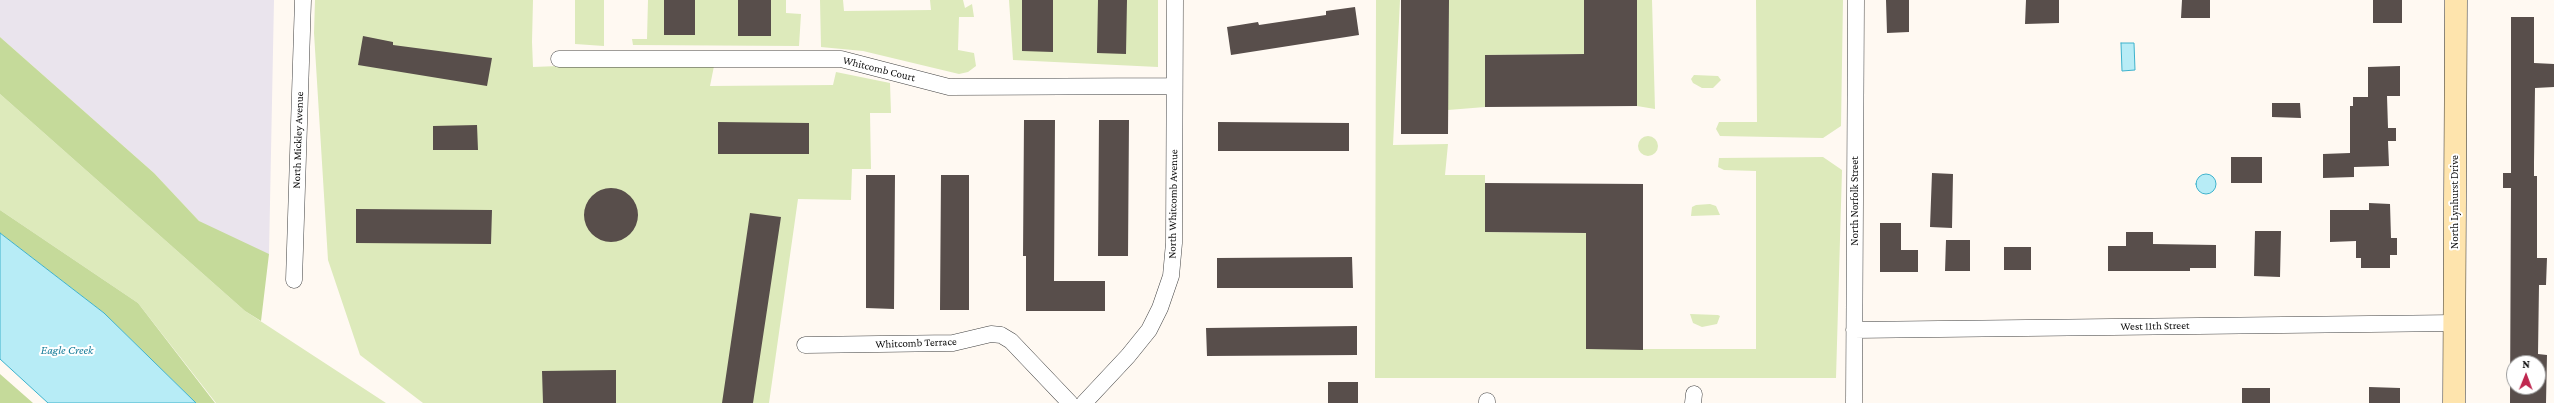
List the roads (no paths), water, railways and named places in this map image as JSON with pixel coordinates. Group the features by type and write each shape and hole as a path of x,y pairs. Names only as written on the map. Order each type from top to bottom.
{"main road":[{"name":"North Lynhurst Drive","path":"2454,403 2456,0"}],"street":[{"name":"North Mickley Avenue","path":"294,280 303,0"},
{"name":"North Whitcomb Avenue","path":"1084,403 1146,333 1157,316 1169,284 1174,243 1175,0"},
{"name":"North Norfolk Street","path":"1854,403 1856,0"},
{"name":"Whitcomb Court","path":"560,59 841,59 949,87 1174,86"},
{"name":"West 11th Street","path":"1854,330 2455,323"},
{"name":"Whitcomb Terrace","path":"805,345 953,344 991,334 1001,336 1011,341 1070,403"}],"water":[{"path":"2121,43 2134,43 2135,70 2122,71"},
{"path":"2202,174 2210,174 2216,180 2216,188 2210,194 2202,194 2196,188 2196,180"},
{"name":"Eagle Creek","path":"0,233 104,313 196,403 48,403 0,359"}]}
